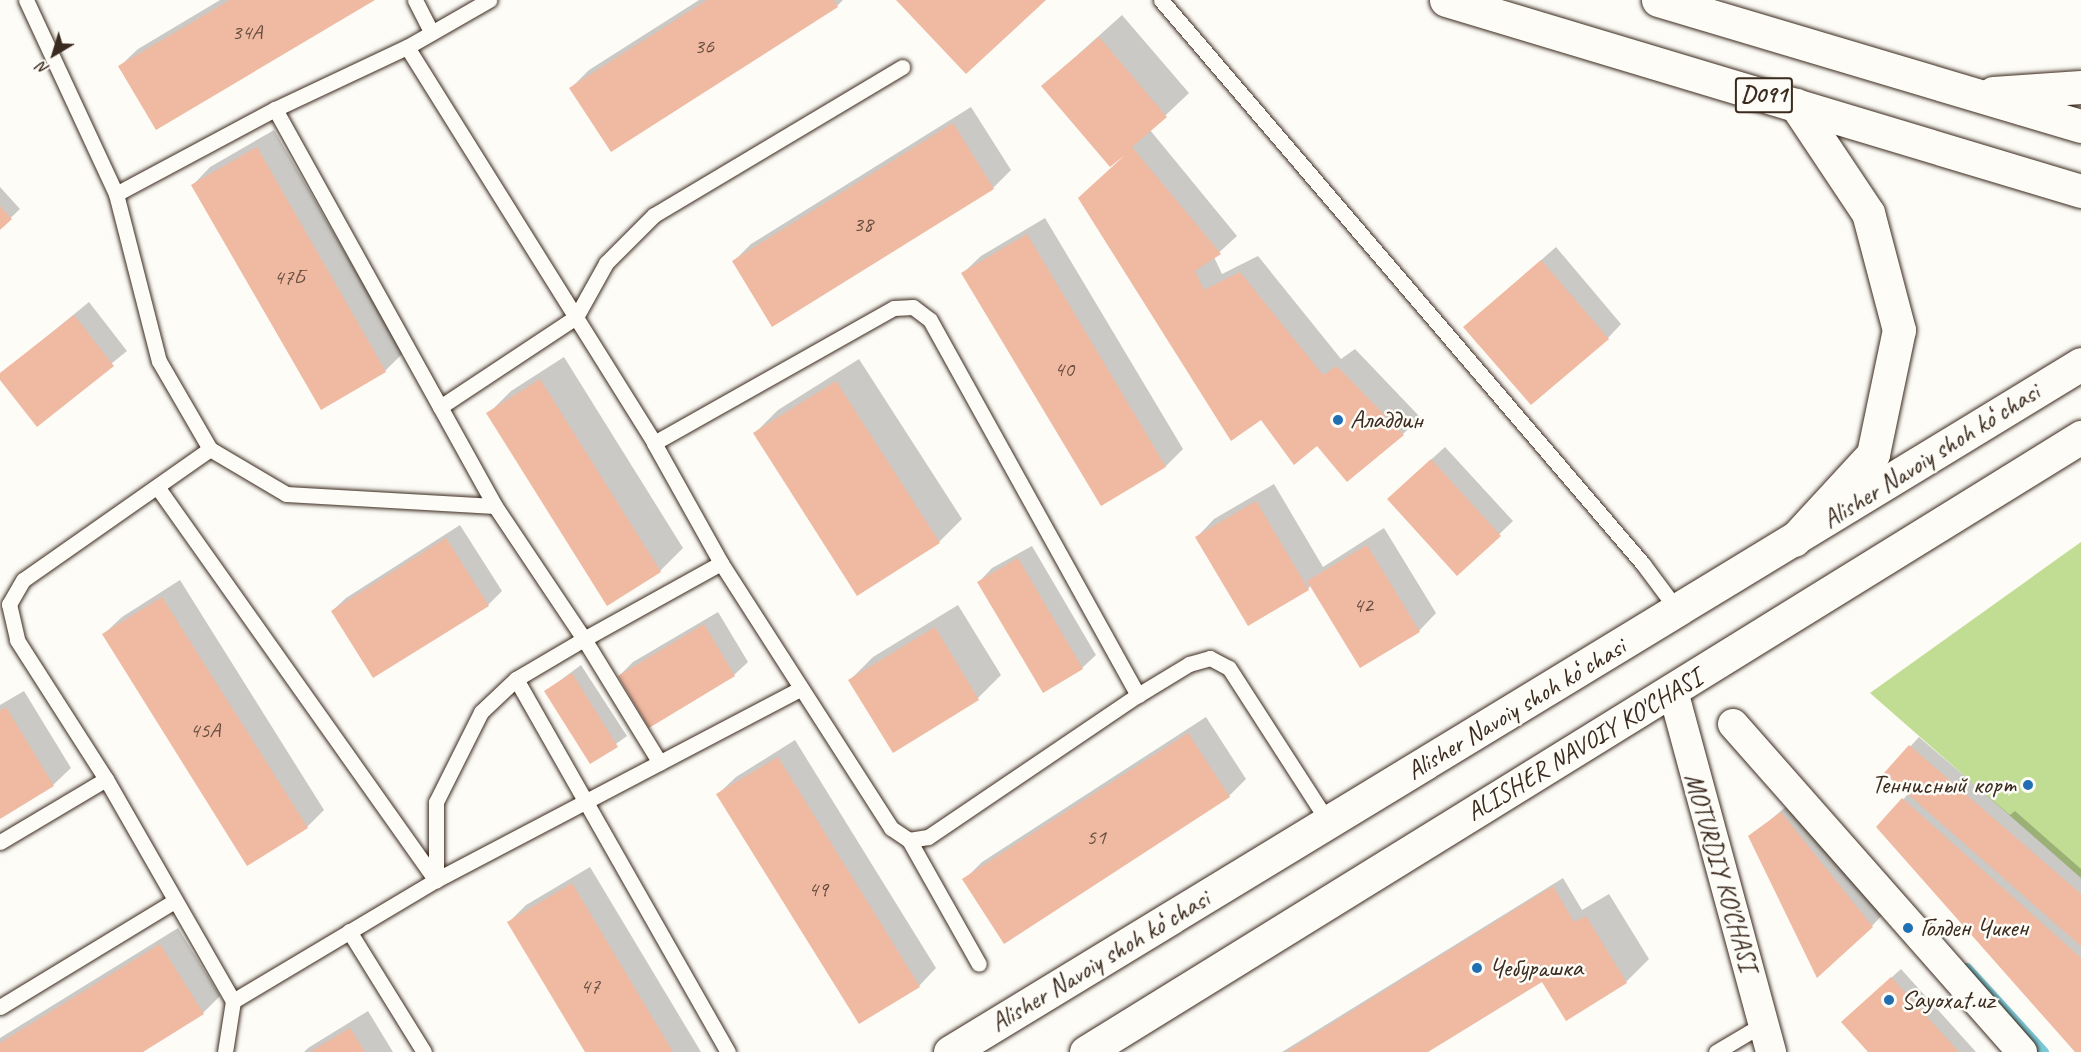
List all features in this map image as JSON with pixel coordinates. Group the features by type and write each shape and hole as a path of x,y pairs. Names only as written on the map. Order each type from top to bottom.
{"main road":[{"name":"D091","path":"1446,0 2081,191"},
{"name":"D091","path":"1658,0 2081,126"},
{"path":"1968,94 2081,87"},
{"path":"1794,540 1873,454 1899,330 1868,213 1796,105"},
{"name":"Alisher Navoiy shoh koʻchasi","path":"950,1052 2081,364"},
{"name":"ALISHER NAVOIY KO'CHASI","path":"1086,1052 2081,437"}],"street":[{"name":"MOTURDIY KO'CHASI","path":"1673,691 1767,1038"},
{"path":"1733,724 2022,1052"}],"lane":[{"path":"26,0 116,194 159,362 210,448 286,494 495,506"},
{"path":"415,0 431,32"},
{"path":"116,194 275,109 408,47 489,0"},
{"path":"1161,0 1643,564 1678,611"},
{"path":"408,47 654,443 721,563 891,828 909,840 979,964"},
{"path":"441,406 576,317 606,263 654,215 902,67"},
{"path":"275,109 495,506 584,639 660,763"},
{"path":"654,443 894,308 913,307 930,321 1138,694"},
{"path":"210,448 158,489 23,580 9,604 6,620 106,779 173,902 233,1001 225,1052"},
{"path":"158,489 436,880"},
{"path":"436,880 436,802 481,712 516,679 721,563"},
{"path":"909,840 928,837 1138,694 1189,664 1210,658 1229,668 1329,823"},
{"path":"516,679 728,1052"},
{"path":"233,1001 436,880 801,688"},
{"path":"0,842 106,779"},
{"path":"0,1007 173,902"},
{"path":"350,931 424,1052"},
{"path":"1716,1052 1767,1038"}],"green space":[{"name":"Теннисный корт","path":"2081,542 2081,878 1870,693"}],"building":[{"path":"230,0 375,0 156,130 118,66"},
{"path":"707,0 834,0 838,7 611,152 569,88"},
{"path":"896,0 1046,0 966,74"},
{"path":"1099,37 1167,117 1132,147 1221,254 1195,271 1204,290 1240,272 1323,375 1337,366 1404,435 1347,482 1317,446 1294,465 1261,420 1231,441 1078,198 1125,155 1110,167 1041,86"},
{"path":"953,123 994,189 772,327 732,261"},
{"path":"257,147 386,372 321,410 191,185"},
{"path":"0,206 12,219 0,230"},
{"path":"1027,234 1166,467 1101,506 961,273"},
{"path":"1541,260 1609,339 1531,405 1463,327"},
{"path":"74,315 114,366 37,427 0,380 0,373"},
{"path":"540,379 661,572 607,606 486,413"},
{"path":"836,381 940,543 857,596 753,433"},
{"path":"1431,459 1501,536 1457,576 1387,499"},
{"path":"1256,501 1309,590 1248,626 1195,537"},
{"path":"446,538 489,606 373,678 331,611"},
{"path":"1367,545 1420,632 1360,668 1307,581"},
{"path":"1018,558 1083,669 1043,693 977,582"},
{"path":"162,597 308,828 247,866 102,634"},
{"path":"704,624 735,676 649,728 618,676"},
{"path":"935,627 979,700 893,753 848,680"},
{"path":"572,673 618,747 590,764 544,691"},
{"path":"6,707 54,786 0,819 0,711"},
{"path":"1188,733 1230,797 1004,944 962,879"},
{"path":"1909,745 2081,894 2081,946 1884,773"},
{"path":"778,757 920,987 859,1024 716,794"},
{"path":"1902,798 2081,958 2081,1052 2075,1052 1876,827"},
{"path":"1781,812 1873,927 1817,978 1748,836"},
{"path":"572,883 673,1052 585,1052 507,922"},
{"name":"Чебурашка","path":"1553,886 1574,922 1586,916 1627,983 1566,1021 1542,982 1428,1052 1286,1052"},
{"path":"160,944 204,1014 143,1052 0,1052 0,1043"},
{"name":"Sayoxat.uz","path":"1891,977 1959,1052 1868,1052 1841,1022"},
{"path":"350,1028 365,1052 310,1052"}],"waterway":[{"path":"1967,968 2044,1052"}],"place":[{"name":"Аладдин","path":"1338,420"},
{"name":"Теннисный корт","path":"2028,785"},
{"name":"Голден Чикен","path":"1908,928"},
{"name":"Чебурашка","path":"1477,968"},
{"name":"Sayoxat.uz","path":"1889,1000"}]}
